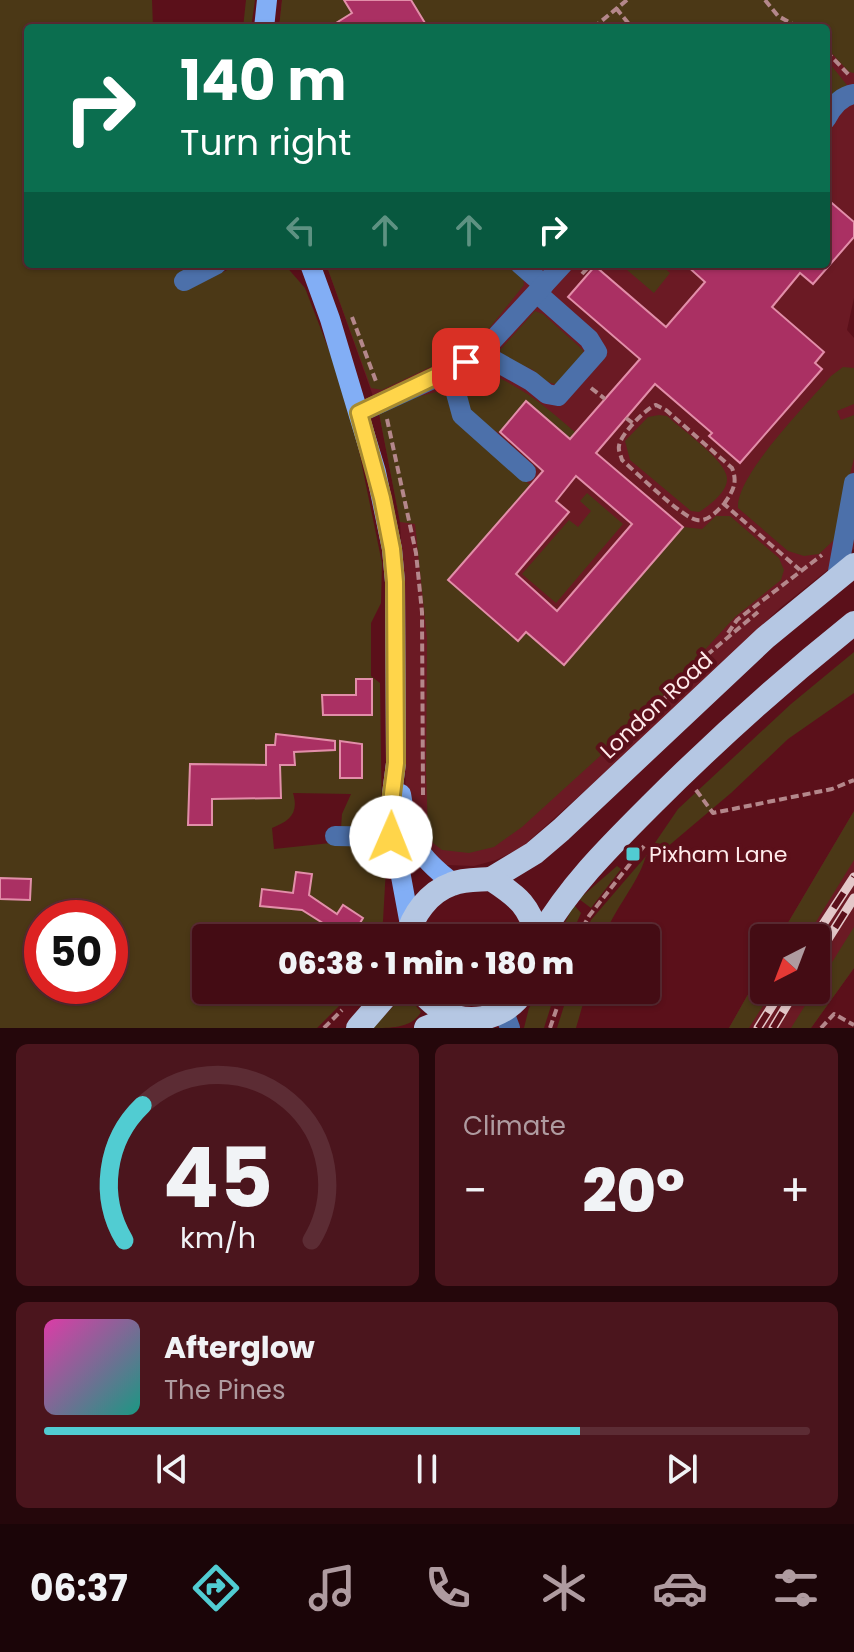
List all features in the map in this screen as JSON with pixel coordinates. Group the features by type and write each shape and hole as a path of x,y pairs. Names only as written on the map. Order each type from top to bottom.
{"highway":[{"name":"London Road","path":"491,879 534,853 561,830 765,638 845,571"},
{"path":"548,924 568,892 640,816 790,674 854,623"},
{"path":"412,924 421,907 453,883 491,879 514,894 531,913 535,924"},
{"path":"358,1028 379,1004"},
{"path":"434,1004 454,1017"},
{"path":"426,1028 454,1017 507,1020"}],"main road":[{"path":"264,24 267,0"},
{"path":"311,268 376,472 392,549 396,763 391,837 397,855 408,924"},
{"path":"396,763 410,836 420,855 453,883"}],"lane":[{"path":"836,115 832,108 854,94"},
{"path":"184,281 209,268"},
{"path":"481,353 531,381 547,394 558,396 597,352 589,339 523,268"},
{"path":"359,413 450,371 481,353 559,268"},
{"path":"450,371 462,415 526,472"},
{"path":"845,571 842,542 854,483"},
{"path":"335,836 391,837"}],"path":[{"path":"598,24 627,0"},
{"path":"765,0 778,16 793,24"},
{"path":"616,8 629,24"},
{"path":"830,55 854,80"},
{"path":"350,312 383,401"},
{"path":"656,405 666,410 732,468 736,478 734,490 724,504 708,518 697,520 684,514 622,460 618,448 621,438 648,408 656,405"},
{"path":"626,418 634,424"},
{"path":"724,504 800,570"},
{"path":"655,710 688,671 724,639 737,620 800,570 842,542"},
{"path":"686,796 695,788 713,813 832,789 854,780"},
{"path":"585,924 648,841"},
{"path":"550,1028 558,1004"},
{"path":"821,1028 834,1014 854,1025"}],"shaded area":[{"path":"0,0 152,0 153,24 24,24 24,268 204,268 208,279 231,268 288,268 305,288 344,389 382,563 381,603 371,623 371,676 380,683 382,824 377,832 379,844 387,851 383,924 192,924 192,1004 341,1004 317,1028 0,1028","holes":["293,793 351,794 342,814 340,842 274,849 272,828 292,815 295,806"]},
{"path":"246,0 255,0 252,24 243,24"},
{"path":"282,0 854,0 854,298 847,330 854,338 854,549 780,608 655,728 521,848 474,866 447,865 432,856 422,844 406,798 402,681 405,616 400,522 379,413 327,268 830,268 830,24 279,24"},
{"path":"282,0 344,0 352,13 334,24 279,24"},
{"path":"411,0 854,0 854,73 849,72 830,51 830,24 426,23"},
{"path":"830,64 847,85 830,98"},
{"path":"327,268 513,268 523,277 524,285 483,336 464,351 382,390 371,388"},
{"path":"625,268 664,268 670,273 654,293"},
{"path":"535,311 543,314 583,350 585,357 558,385 545,381 533,370 502,356 500,350"},
{"path":"843,367 854,368 854,404 837,411 841,420 854,415 854,458 834,540 819,554 804,556 788,551 738,508 740,494 748,477 775,440 831,376"},
{"path":"486,372 534,398 576,433 570,439 526,402 499,433 475,419 463,403 465,387 470,376"},
{"path":"440,391 447,395 459,421 530,485 448,580 518,641 526,632 683,527 702,529 716,516 730,516 779,558 784,570 781,580 735,617 643,717 522,827 494,847 469,853 442,850 433,843 428,832 427,638 415,524 400,522 379,413 400,401"},
{"path":"667,416 700,443 726,474 723,491 699,512 691,511 630,460 625,441 648,417"},
{"path":"587,493 623,524 556,603 522,574 569,520 578,527 591,511 580,501"},
{"path":"854,652 854,693 788,739 731,793 653,859 646,856 678,809 791,704"},
{"path":"854,811 854,968 830,1001 830,924 787,924"},
{"path":"854,811 854,860 815,924 787,924"},
{"path":"646,856 611,924 589,924"},
{"path":"617,866 621,869 591,908 579,899"},
{"path":"574,905 581,913 576,924 564,924"},
{"path":"854,927 854,968 830,1001 830,965"},
{"path":"750,991 750,1004 828,1004 811,1028 729,1028"},
{"path":"750,991 750,1004 764,1004 749,1028 729,1028"},
{"path":"396,1004 414,1004 421,1012 401,1026 373,1028"},
{"path":"532,1004 552,1004 544,1028 524,1028"},
{"path":"565,1004 583,1004 576,1028 557,1028"},
{"path":"806,1004 828,1004 811,1028 791,1028"}],"building":[{"path":"344,0 411,0 426,24 334,24 352,13"},
{"path":"830,201 854,222 854,237 830,265"},
{"path":"593,268 597,268 666,327 705,282 689,268 827,268 813,284 800,273 772,307 824,352 815,363 822,369 740,463 709,436 712,433 655,384 596,453 683,527 564,665 526,632 518,641 448,580 543,471 500,432 526,401 570,439 640,359 568,297","holes":["576,476 632,524 557,611 516,574 569,512 556,501"]},
{"path":"356,679 372,679 372,715 323,715 322,695 356,695"},
{"path":"276,734 335,741 335,750 294,752 295,765 280,765 281,798 212,799 212,825 188,825 190,764 266,765 266,745 275,745"},
{"path":"340,741 362,744 362,778 340,778"},
{"path":"296,872 312,874 309,895 337,914 343,905 363,918 359,924 324,924 302,910 260,906 262,889 293,893"},
{"path":"0,878 31,879 30,900 0,899"}],"railway":[{"path":"823,924 854,877"},
{"path":"830,936 854,898"},
{"path":"758,1028 773,1004"},
{"path":"773,1028 788,1004"}],"place":[{"name":"Pixham Lane","path":"633,854"}],"route":[{"path":"391,837 396,763 395,582 382,498 359,413 466,362"}]}
